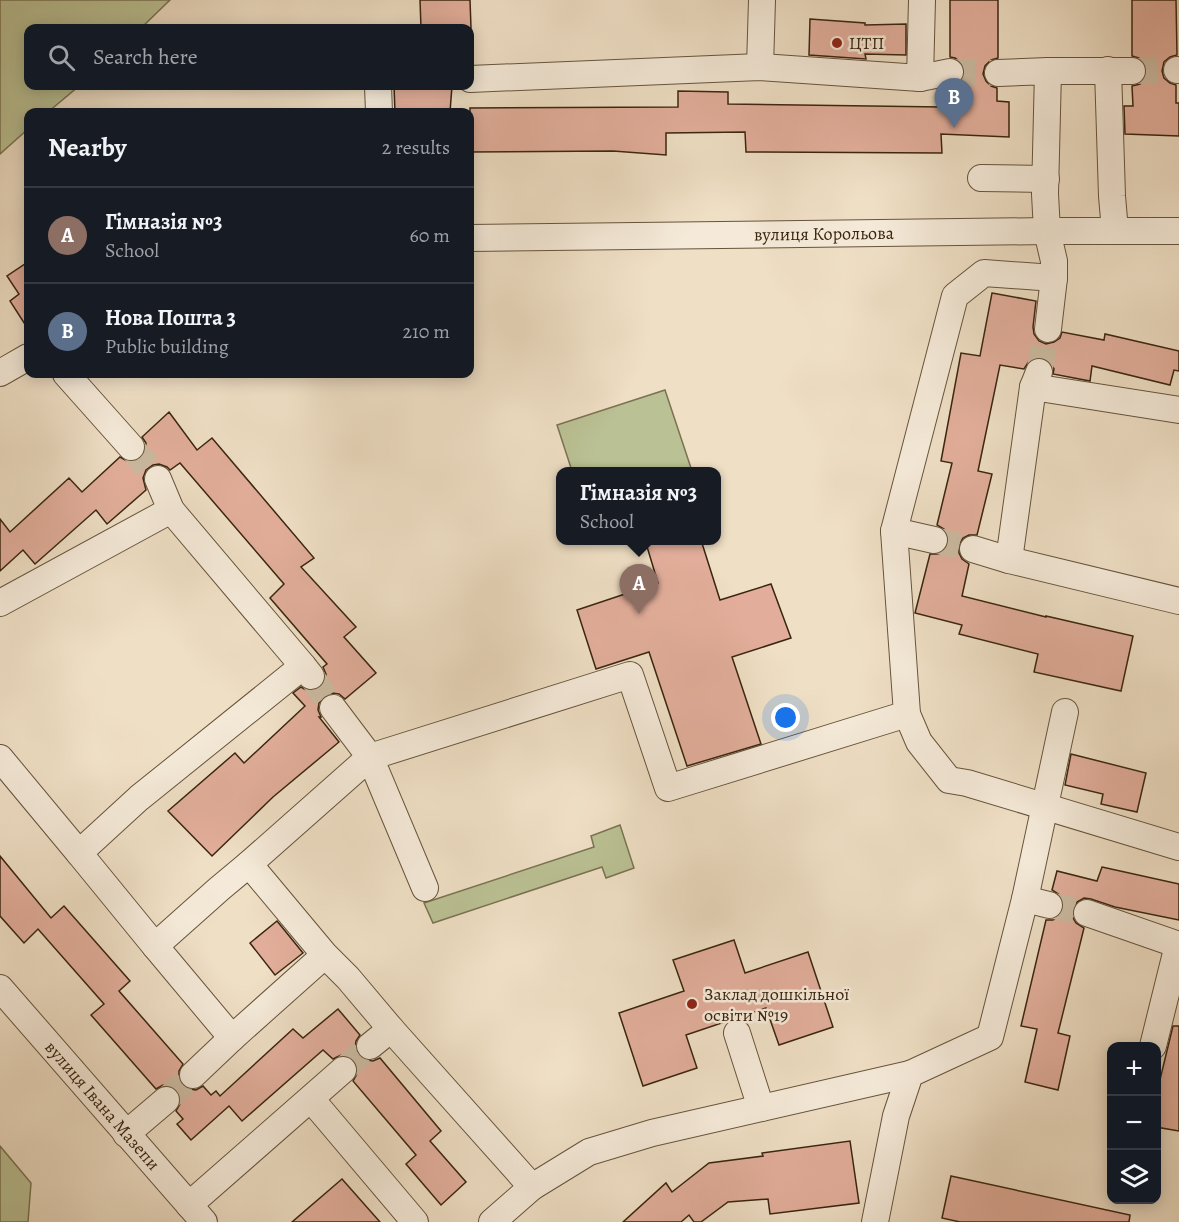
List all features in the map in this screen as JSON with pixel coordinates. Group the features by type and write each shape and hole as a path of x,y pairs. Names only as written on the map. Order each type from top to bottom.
{"street":[{"path":"760,67 762,0"},
{"path":"920,78 922,0"},
{"path":"474,79 760,67 920,78 950,72"},
{"path":"998,73 1120,70 1112,196 1115,231"},
{"path":"1047,329 1054,278 1047,231 1048,71"},
{"path":"378,90 379,108"},
{"path":"981,178 1046,179"},
{"name":"вулиця Корольова","path":"474,238 1179,231"},
{"path":"1054,278 984,273 955,296 894,531 906,714 919,742 950,780 967,783 1179,847"},
{"path":"0,373 24,359"},
{"path":"70,378 131,447"},
{"path":"1008,560 1036,379 1179,410"},
{"path":"79,853 139,798 307,671 171,510 158,479"},
{"path":"0,603 171,510"},
{"path":"894,531 934,540"},
{"path":"973,549 1008,560 1179,601"},
{"path":"155,946 370,757 630,675 668,788 906,714"},
{"path":"333,708 370,757 424,888"},
{"path":"492,1222 532,1187 589,1152 652,1133 910,1074 990,1037 1037,902 1045,807 1065,712"},
{"path":"0,758 232,1038"},
{"path":"249,864 325,955 348,978 532,1187"},
{"path":"1087,913 1179,945 1154,1042"},
{"path":"193,1075 325,955"},
{"name":"вулиця Івана Мазепи","path":"0,988 197,1213"},
{"path":"370,1046 391,1029"},
{"path":"737,1033 761,1108"},
{"path":"197,1213 343,1070"},
{"path":"880,1221 896,1116 910,1074"},
{"path":"311,1099 414,1222"},
{"path":"126,1134 166,1100"}],"green space":[{"path":"0,0 170,0 145,24 24,24 24,90 74,90 53,108 24,108 24,133 0,154"},
{"path":"665,390 691,467 571,467 557,425"},
{"path":"620,825 634,868 606,878 602,867 433,923 424,903 594,847 591,836"},
{"path":"0,1146 31,1183 28,1222 0,1222"}],"building":[{"path":"420,0 470,0 471,24 421,24"},
{"path":"950,0 998,0 998,58 991,60 985,66 983,74 991,86 997,88 997,101 1009,102 1009,137 941,134 942,153 746,152 745,132 666,133 666,155 613,151 474,152 474,108 470,108 678,107 678,91 728,92 728,104 942,107 943,89 959,84 965,70 962,63 950,57"},
{"path":"1132,0 1176,0 1177,55 1164,62 1162,71 1164,78 1176,85 1176,103 1179,103 1179,136 1125,134 1124,106 1133,106 1132,86 1140,84 1147,72 1145,63 1132,56"},
{"name":"ЦТП","path":"810,19 865,23 865,25 906,24 906,55 865,54 866,59 809,55"},
{"path":"394,90 452,90 450,108 395,108"},
{"path":"24,265 24,323 10,301 19,294 7,276"},
{"path":"992,293 1036,301 1034,334 1039,341 1046,344 1060,338 1062,332 1104,340 1105,334 1179,351 1179,371 1174,370 1170,385 1092,366 1090,381 1053,374 1054,369 1050,362 1037,357 1029,361 1024,369 1000,365 978,471 992,474 977,535 963,538 959,545 962,559 969,564 962,596 1133,636 1121,691 1034,672 1038,654 959,634 962,625 915,613 930,554 945,551 948,544 948,535 937,525 952,463 941,461 961,353 980,356"},
{"path":"169,412 197,450 212,438 314,558 301,567 356,627 344,637 376,673 345,699 339,694 332,693 324,696 319,703 318,710 321,717 319,717 339,742 273,797 212,856 168,811 235,753 244,763 305,706 293,693 301,687 314,691 325,681 326,674 323,667 327,664 270,598 284,584 180,463 170,470 159,464 146,470 143,478 146,490 107,524 96,510 35,564 23,550 0,571 0,519 10,532 69,478 82,492 120,457 133,462 140,459 145,451 146,443 142,437"},
{"path":"647,545 703,545 720,600 771,584 791,638 732,657 761,744 687,766 649,652 596,669 577,610 658,583"},
{"path":"1071,754 1146,773 1137,812 1101,804 1103,794 1065,785"},
{"path":"0,856 51,918 64,906 130,981 119,991 183,1064 179,1071 179,1079 183,1086 196,1090 203,1086 211,1095 216,1091 220,1096 293,1029 303,1038 338,1009 360,1035 355,1048 358,1055 365,1060 373,1061 380,1058 441,1131 430,1141 466,1182 441,1205 406,1164 416,1155 353,1081 358,1067 355,1061 348,1056 341,1055 333,1059 323,1050 242,1121 229,1106 191,1140 177,1124 183,1119 176,1111 181,1097 178,1091 163,1085 156,1089 91,1015 104,1004 38,929 24,943 0,916"},
{"path":"1102,867 1179,884 1179,920 1115,907 1091,899 1084,898 1077,902 1072,916 1076,923 1084,928 1058,1033 1070,1036 1058,1090 1025,1082 1037,1029 1021,1026 1046,920 1053,920 1059,916 1064,908 1064,901 1060,895 1052,890 1057,871 1097,881"},
{"path":"277,921 303,953 275,975 250,943"},
{"name":"Заклад дошкільної освіти №19","path":"734,940 745,973 808,952 833,1027 779,1045 766,1008 686,1035 697,1068 643,1086 619,1013 684,991 673,960"},
{"path":"1173,1026 1179,1026 1179,1131 1161,1128 1161,1075"},
{"path":"850,1141 859,1203 770,1214 768,1199 728,1202 701,1222 694,1222 689,1215 681,1222 623,1222 666,1183 672,1192 709,1163"},
{"path":"951,1176 1130,1215 1129,1222 960,1222 942,1218"},
{"path":"342,1179 380,1222 292,1222"}],"tunnel":[{"path":"1132,71 1177,70"},
{"path":"950,72 998,73"},
{"path":"1039,372 1048,329"},
{"path":"131,447 158,479"},
{"path":"934,540 973,549"},
{"path":"311,676 333,708"},
{"path":"1049,905 1087,913"},
{"path":"343,1070 370,1046"},
{"path":"166,1100 193,1075"}],"place":[{"name":"ЦТП","path":"837,43"},
{"name":"Нова Пошта 3","path":"954,128"},
{"name":"Гімназія №3","path":"639,614"},
{"name":"Заклад дошкільної освіти №19","path":"692,1004"}]}
